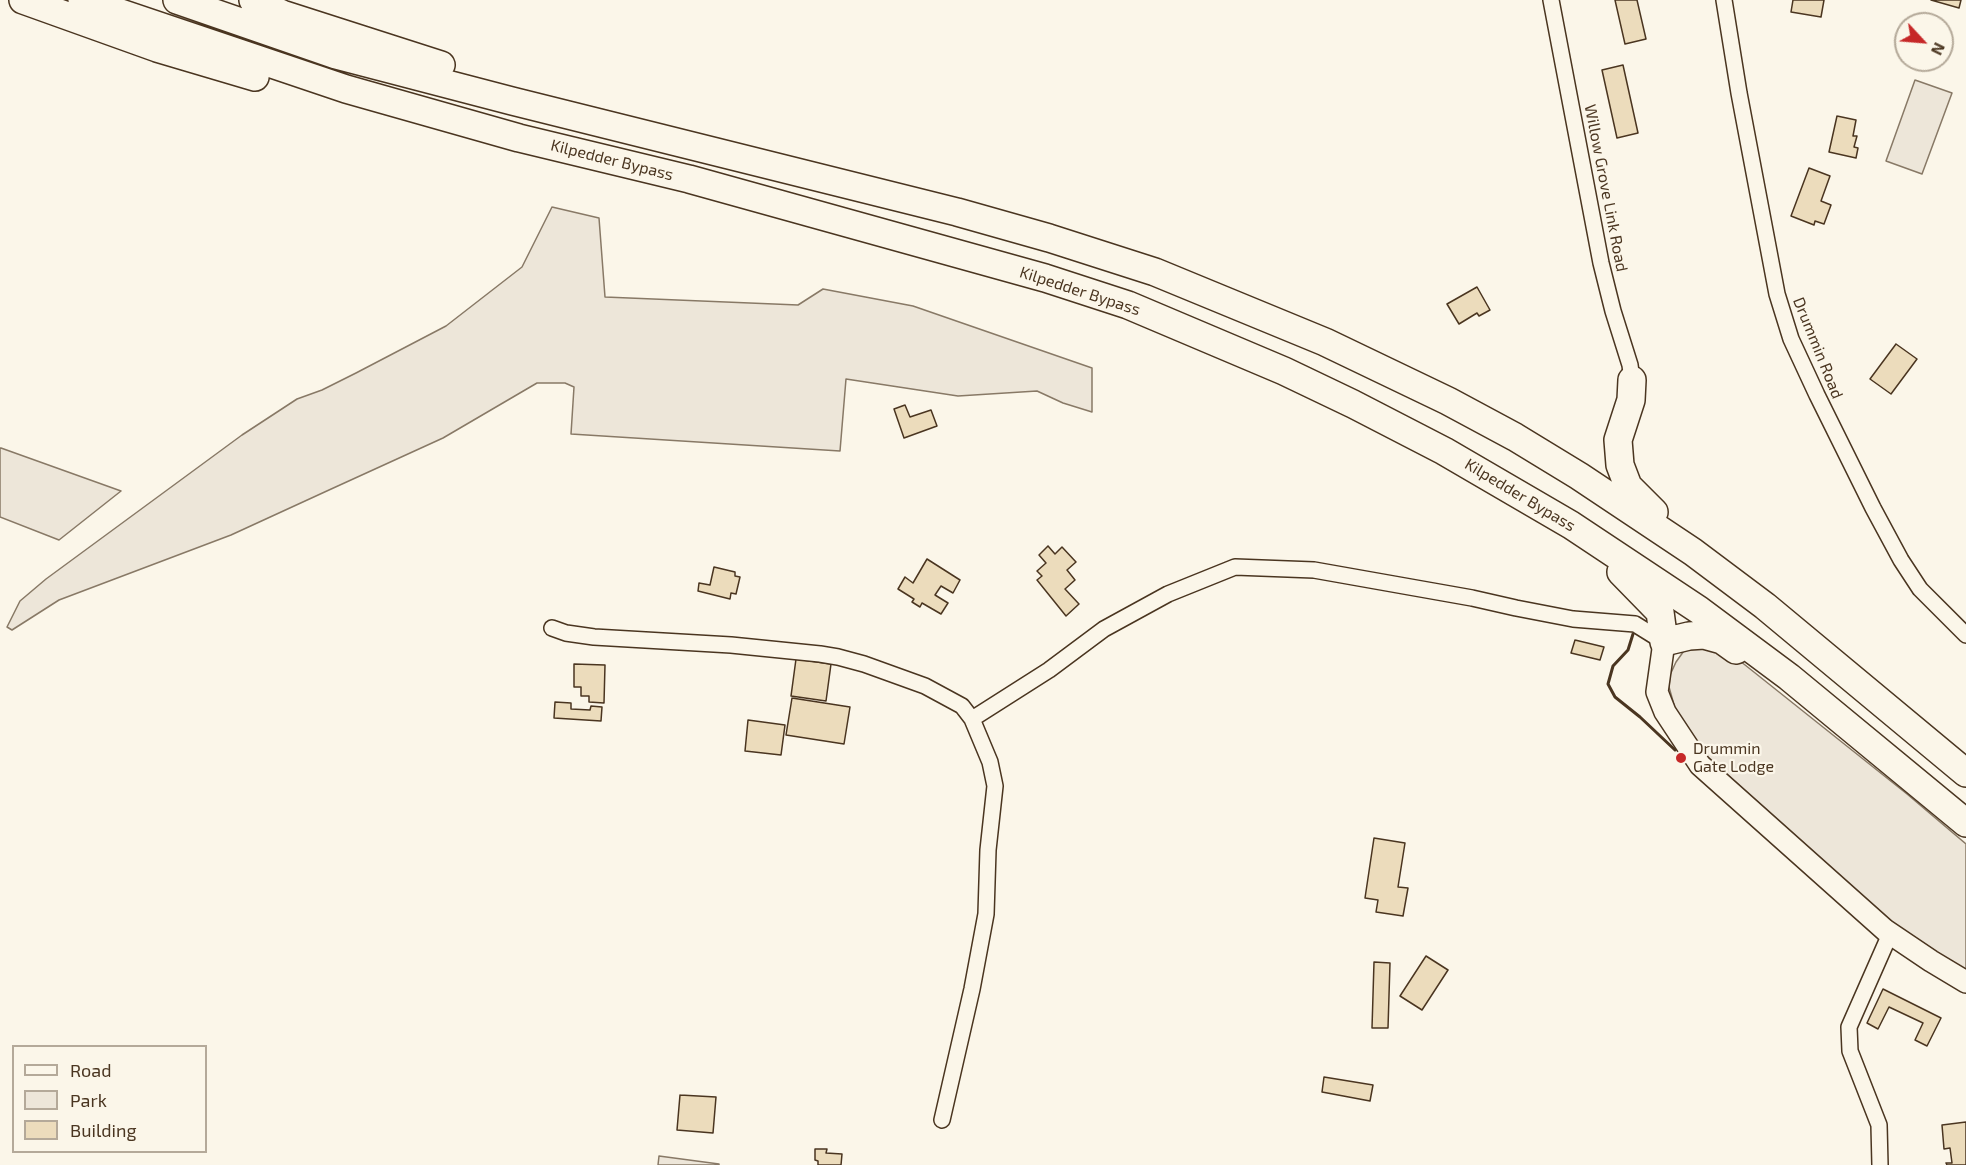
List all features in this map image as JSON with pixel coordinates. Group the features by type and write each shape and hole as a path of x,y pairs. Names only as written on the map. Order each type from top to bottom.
{"highway":[{"path":"23,0 157,48 383,115 519,138"},
{"name":"Kilpedder Bypass","path":"82,0 346,89 519,138 689,179 1045,278 1128,305 1273,367 1353,404 1444,451 1571,525 1699,610 1789,677 1966,823"},
{"name":"Kilpedder Bypass","path":"177,0 336,55 969,215 1049,238 1166,277 1325,342 1448,401 1515,437 1579,476 1693,552 1765,606 1966,772"},
{"path":"253,0 282,14 710,150"},
{"path":"1632,380 1631,400 1618,440 1620,465 1628,486 1693,552"},
{"path":"1571,525 1586,547 1628,577 1660,612 1664,642 1704,635 1722,640 1759,667 1789,677"}],"main road":[{"path":"1664,642 1657,692 1665,712 1700,765 1890,934 1966,982"}],"street":[{"name":"Willow Grove Link Road","path":"1551,0 1601,263 1632,380"},
{"name":"Drummin Road","path":"1724,0 1777,294 1791,339 1816,395 1901,560 1920,589 1966,635"},
{"path":"972,718 1049,670 1104,629 1168,594 1235,567 1314,570 1472,597 1573,619 1635,624 1664,642"},
{"path":"552,628 594,638 731,645 792,650 838,657 925,686 962,706 972,718 990,762 994,786 988,850 986,914 972,989 942,1120"},
{"path":"1880,1165 1879,1125 1850,1051 1850,1027 1890,934"}],"green space":[{"path":"1915,80 1952,93 1922,174 1886,161"},
{"path":"552,207 599,218 605,297 798,305 823,289 913,306 1092,368 1092,412 1063,403 1037,391 958,396 846,379 840,451 571,434 574,387 565,383 537,383 443,438 231,535 59,600 12,630 7,627 20,601 46,579 242,435 297,399 322,390 446,326 522,267"},
{"path":"0,448 121,491 59,540 0,517"},
{"path":"1686,648 1725,649 1966,844 1966,971 1894,924 1704,754 1676,712 1669,687 1670,675"},
{"path":"659,1156 719,1164 719,1165 658,1165"}],"building":[{"path":"1615,0 1637,0 1646,39 1625,44"},
{"path":"1793,0 1824,0 1821,17 1791,12"},
{"path":"1931,0 1961,0 1959,8"},
{"path":"1623,65 1638,133 1617,138 1602,70"},
{"path":"1837,116 1856,120 1853,136 1857,136 1854,147 1858,148 1856,158 1829,152"},
{"path":"1809,168 1830,176 1821,201 1831,205 1824,224 1815,221 1814,225 1791,216"},
{"path":"1477,287 1490,310 1479,316 1477,313 1459,324 1447,304"},
{"path":"1896,344 1917,359 1891,394 1870,379"},
{"path":"905,405 910,417 931,410 937,426 904,438 894,409"},
{"path":"1048,546 1055,554 1062,547 1076,562 1067,570 1075,580 1065,589 1079,604 1066,616 1037,580 1042,576 1037,571 1046,563 1039,555"},
{"path":"927,559 960,580 953,593 941,586 935,595 948,603 941,614 922,603 920,607 912,602 914,599 898,589 905,577 913,583"},
{"path":"714,567 735,572 735,576 740,577 736,594 731,593 730,599 698,591 699,583 710,585"},
{"path":"1575,640 1604,647 1600,660 1571,653"},
{"path":"796,659 831,664 826,701 791,696"},
{"path":"574,664 605,665 604,703 589,702 589,696 581,696 581,687 574,687"},
{"path":"792,698 850,707 844,744 786,735"},
{"path":"555,702 571,703 571,709 590,710 591,706 602,707 601,721 554,718"},
{"path":"748,720 785,725 781,755 745,751"},
{"path":"1374,838 1405,843 1398,887 1408,888 1403,916 1376,912 1378,900 1365,898"},
{"path":"1426,956 1448,970 1422,1010 1400,996"},
{"path":"1374,962 1390,963 1388,1028 1372,1028"},
{"path":"1883,989 1941,1018 1927,1046 1915,1040 1923,1023 1889,1007 1878,1029 1867,1023"},
{"path":"1324,1077 1373,1085 1370,1101 1322,1092"},
{"path":"680,1095 716,1097 713,1133 677,1130"},
{"path":"1966,1122 1966,1165 1947,1165 1946,1163 1952,1163 1950,1148 1944,1149 1942,1125"},
{"path":"815,1149 827,1149 826,1153 842,1154 841,1165 818,1165 818,1161 815,1160"}],"wall":[{"path":"1633,634 1628,650 1613,666 1608,684 1615,697 1675,750"}],"place":[{"name":"Drummin Gate Lodge","path":"1681,758"}]}
